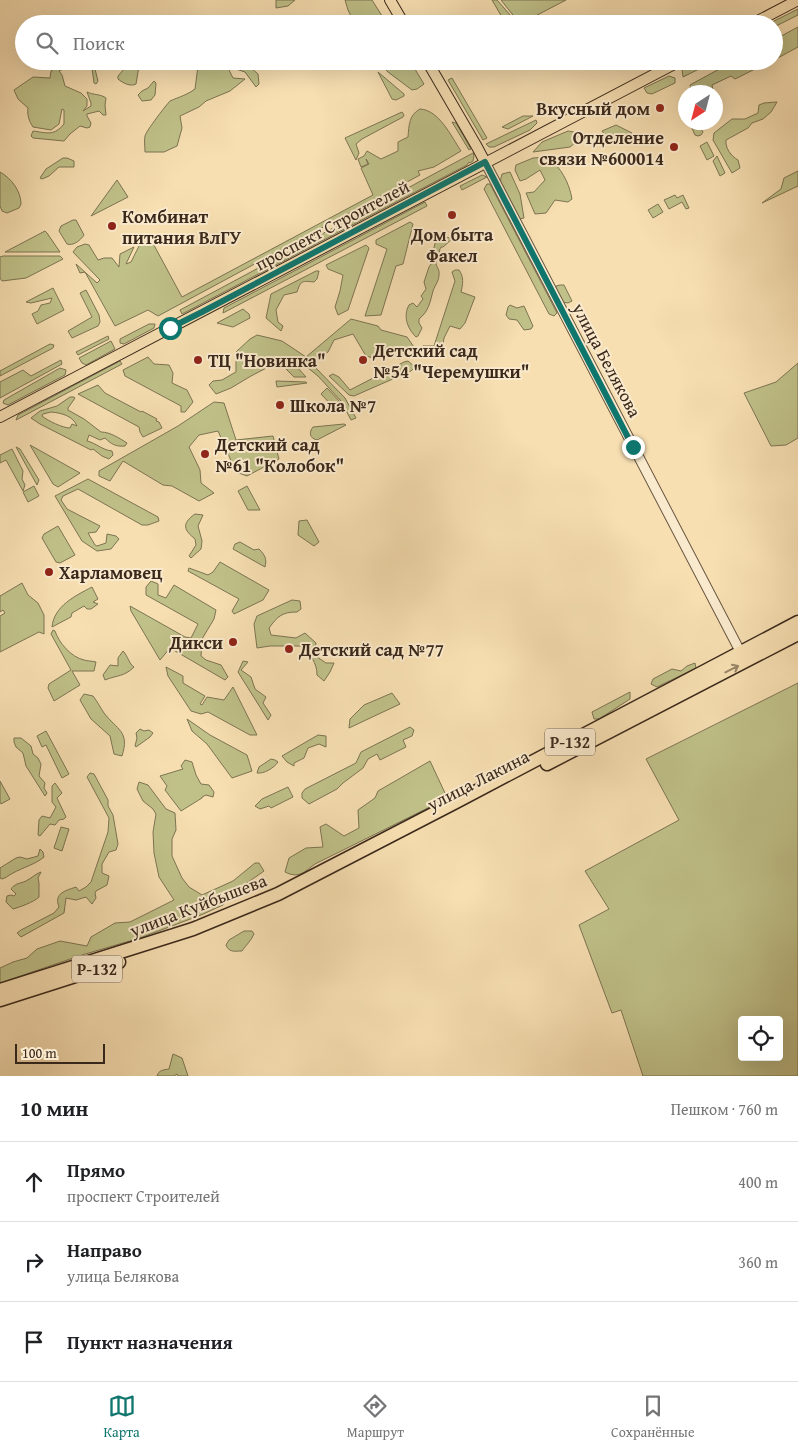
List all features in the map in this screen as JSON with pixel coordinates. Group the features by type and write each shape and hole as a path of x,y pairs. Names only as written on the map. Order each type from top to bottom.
{"highway":[{"name":"улица Лакина","path":"399,832 798,622"},
{"name":"улица Лакина","path":"280,901 798,634"},
{"name":"улица Куйбышева","path":"0,990 136,948 218,920 278,894 399,832"},
{"name":"улица Куйбышева","path":"0,1000 195,938 237,922 280,901"}],"main road":[{"path":"390,0 399,15"},
{"path":"769,15 798,0"},
{"path":"432,70 485,162"},
{"name":"проспект Строителей","path":"0,417 663,70"}],"street":[{"name":"улица Белякова","path":"485,162 741,653"}],"green space":[{"path":"276,0 295,0 288,6 276,8"},
{"path":"345,0 372,0 381,15 350,15"},
{"path":"492,0 497,0 510,15 501,15"},
{"path":"501,0 566,0 537,15 513,15"},
{"path":"798,9 798,15 783,22 783,16"},
{"path":"798,27 798,47 783,55 783,35"},
{"path":"61,70 59,71 65,86 81,93 87,99 87,106 83,111 91,106 87,92 106,98 106,115 99,111 87,114 91,123 90,127 80,126 64,141 33,138 31,136 33,131 50,133 60,128 64,124 64,110 62,109 59,124 51,130 33,127 30,122 28,108 18,99 14,90 33,77 50,78 51,71"},
{"path":"92,70 95,70 98,81 96,84 94,83"},
{"path":"123,70 138,70 136,84 129,85 124,83 118,79"},
{"path":"197,70 229,70 233,78 245,79 230,91 206,101 199,107 180,116 182,128 177,146 164,152 145,152 145,136 161,112 170,101 195,89"},
{"path":"239,70 253,70 258,74 259,84 256,87 245,72"},
{"path":"386,70 415,70 424,84 412,90"},
{"path":"682,70 697,70 683,77"},
{"path":"718,70 753,70 735,79 731,76 712,85 690,85"},
{"path":"378,72 404,96 396,100 392,99"},
{"path":"669,76 675,78 675,83 652,94 647,93 644,88"},
{"path":"452,78 487,138 483,140 448,80"},
{"path":"154,81 156,83 155,95 151,100 142,101 138,95"},
{"path":"777,102 771,112 763,119 752,123 748,128 726,140 728,149 738,160 740,168 732,173 713,140 714,133 718,130 723,130 723,126 732,119 745,119 758,113 759,105"},
{"path":"420,109 427,110 439,119 461,151 434,167 418,171 420,175 158,316 148,310 115,326 85,272 97,283 100,280 73,252 77,247 85,244 89,245 98,260 112,258 119,267 120,254 134,247 126,264 131,262 142,240 149,236 182,297 373,195 361,168 369,164 366,159 368,164 361,167 358,159 364,156 367,151 381,159 398,151 398,142 408,137 409,124 416,111"},
{"path":"402,112 403,117 356,144 359,153 356,160 345,138"},
{"path":"523,116 533,116 508,129 502,127"},
{"path":"536,120 537,123 530,130 494,147 489,147 486,144"},
{"path":"452,122 456,123 471,149 469,150"},
{"path":"616,125 632,133 609,140 602,131"},
{"path":"693,130 702,130 703,132 701,135 695,135"},
{"path":"568,131 574,132 578,136 575,143 570,147 533,152 542,142"},
{"path":"707,142 714,156 707,160 700,146"},
{"path":"473,153 473,161 467,165 182,314 180,310"},
{"path":"717,156 725,173 720,176 713,161"},
{"path":"548,157 564,176 572,199 568,202 555,200 546,213 535,214 526,193 534,192 545,180 540,170 520,181 515,170 516,165 533,158"},
{"path":"63,158 74,161 74,167 59,167 49,176 40,178 46,169"},
{"path":"798,171 798,186 762,203 781,189 784,178"},
{"path":"0,172 15,185 21,199 19,208 7,213 2,211 0,206"},
{"path":"510,172 520,194 524,218 519,219 500,182 502,174"},
{"path":"482,175 487,177 462,190 460,186"},
{"path":"117,180 128,197 91,216"},
{"path":"487,184 490,184 557,313 554,316 549,314 484,189"},
{"path":"675,195 677,198 683,195 689,208 686,209 682,202 669,209 664,200"},
{"path":"425,202 427,206 223,313 224,308"},
{"path":"658,204 663,212 653,218 648,210"},
{"path":"76,220 84,235 76,243 67,244 59,231 61,226"},
{"path":"410,222 413,224 403,264 396,266 381,315 365,316 387,249 376,244 376,240"},
{"path":"45,231 60,252 5,252"},
{"path":"441,235 452,239 440,249 436,264 439,272 438,279 427,310 419,319 422,328 416,337 410,330 406,313 409,305 413,303 417,307 423,299 421,296 426,289 424,282 433,261 432,255 437,236"},
{"path":"366,245 369,248 348,310 338,315 335,307 343,275 328,269 326,265"},
{"path":"60,256 63,259 26,278 2,281 0,278 0,257"},
{"path":"76,264 85,272 80,273"},
{"path":"459,270 462,275 461,292 475,297 465,323 460,329 450,326 444,338 442,351 438,354 423,346 434,346 455,281 452,272"},
{"path":"319,271 314,282 302,282 297,292 284,295 276,310 278,322 283,326 281,331 266,318 271,294"},
{"path":"564,285 572,301 568,303 562,302 556,289 556,286"},
{"path":"53,288 64,310 37,324 32,314 38,311 41,305 50,303 52,298 31,303 26,302"},
{"path":"86,290 99,315 100,322 98,326 72,338 68,331 92,317 80,293"},
{"path":"510,305 517,308 524,306 533,326 531,329 524,330 517,320 509,319 506,315"},
{"path":"243,309 249,314 250,318 233,327 217,323"},
{"path":"351,319 378,326 381,330 407,337 416,350 399,359 389,349 373,358 366,356 353,334 334,340 328,352 312,364 345,398 356,418 351,420 341,401 318,376 298,360 280,361 231,388 216,394 209,385 213,381 222,380 236,372 236,352 257,335 282,341 306,357"},
{"path":"149,324 155,324 154,328 124,344 120,343 120,339"},
{"path":"108,336 109,339 78,355 76,352"},
{"path":"111,341 115,349 86,365 82,363 79,358"},
{"path":"50,344 54,345 53,348 0,376 0,371"},
{"path":"148,357 154,364 169,365 173,373 172,383 187,390 193,402 185,412 181,412 181,406 125,376 123,370"},
{"path":"61,360 62,364 0,398 0,382 23,370 31,376"},
{"path":"120,361 122,364 16,420 18,415"},
{"path":"408,361 415,367 411,371 354,396 349,395 329,376 333,374 339,377 350,390"},
{"path":"798,363 798,438 786,445 771,446 744,393 776,382"},
{"path":"297,367 306,377 294,377 286,369"},
{"path":"60,368 66,370 65,375 8,405 3,403 4,400"},
{"path":"276,381 306,382 307,383 277,387"},
{"path":"98,385 105,393 157,419 156,421 159,422 162,428 143,437 139,427 78,394"},
{"path":"327,388 341,403 343,408 338,412 321,394"},
{"path":"70,397 74,397 68,410 101,432 111,434 127,443 125,446 116,445 105,438 100,440 89,435 87,441 112,451 113,455 109,459 31,418 40,411 57,406","holes":["51,412 70,417 77,426 72,424 70,428 64,427 42,416"]},
{"path":"214,402 224,403 236,440 273,436 279,459 247,476 236,472 218,431 199,435 189,447 200,470 201,483 214,493 199,501 172,486 163,485 123,461 110,481 99,476 99,471 178,426"},
{"path":"346,425 317,440 310,435 313,427"},
{"path":"30,445 80,473 58,487 53,484"},
{"path":"16,447 20,449 39,480 37,485"},
{"path":"12,449 23,471 22,479 25,485 23,491 6,460 0,463 0,455"},
{"path":"88,479 158,517 159,521 142,525 78,489 63,496 61,500 67,509 100,526 96,532 88,533 95,545 106,543 107,534 116,536 119,539 111,549 97,551 82,541 55,496"},
{"path":"34,486 39,496 28,502 23,492"},
{"path":"247,486 260,510 248,510 238,491"},
{"path":"195,514 203,515 198,526 202,541 201,549 191,558 189,556 196,545 195,539 186,530 186,524"},
{"path":"307,520 319,542 314,546 298,535 299,521"},
{"path":"58,526 75,555 60,563 56,562 42,538 44,534"},
{"path":"240,542 254,550 259,549 263,553 266,562 265,567 233,549 235,544"},
{"path":"220,562 269,590 263,600 234,614 232,611 239,599 188,571 189,568 208,575 213,572"},
{"path":"151,581 158,584 158,595 166,598 174,585 216,610 214,619 202,639 201,656 206,660 221,665 228,677 225,680 170,648 160,660 131,611 130,606 185,637 191,638 198,624 146,595 146,587"},
{"path":"22,583 28,595 38,603 44,615 44,634 39,632 0,652 0,616 5,613 3,610 0,612 0,596"},
{"path":"92,587 98,599 93,602 98,604 91,609 87,609 84,606 72,613 71,617 52,627 57,613 66,602"},
{"path":"292,600 300,601 301,609 297,612 284,614 278,618 269,628 271,635 296,638 305,633 316,643 314,655 326,663 334,663 324,681 317,675 314,662 302,646 257,648 254,624 257,616"},
{"path":"53,630 70,653 79,658 96,662 94,671 72,671 80,685 54,701 48,688 49,684 71,670 51,634"},
{"path":"123,651 134,667 124,674 105,680 103,675 110,665 118,666 118,658"},
{"path":"243,661 248,662 241,670 251,677 255,689 266,697 263,703 271,715 268,720 238,672"},
{"path":"695,663 696,668 657,687 651,684 653,679 672,669 681,671"},
{"path":"166,667 183,676 183,683 205,696 200,704 202,705 207,697 224,700 233,687 257,735 250,735 208,712 201,714 191,711 168,676"},
{"path":"798,683 798,1076 643,1076 621,1010 612,1013 579,925 609,909 585,871 679,820 646,759"},
{"path":"630,692 630,699 599,719 594,719 592,712"},
{"path":"392,693 400,704 349,728 350,719 364,705"},
{"path":"84,694 93,696 104,713 121,732 124,741 122,756 114,754 110,736 91,719 80,700"},
{"path":"187,719 210,735 247,755 252,771 232,778 207,744 192,731"},
{"path":"410,727 414,730 412,736 403,740 406,747 380,760 377,754 368,759 363,768 337,789 309,804 302,798 302,793 305,789 356,763 361,752"},
{"path":"140,729 144,731 149,730 153,733 136,747 136,733"},
{"path":"46,731 69,774 62,778 46,745 42,747 37,736"},
{"path":"318,735 326,736 326,747 319,744 308,748 304,758 294,763 294,766 282,756"},
{"path":"14,738 21,738 31,746 33,754 38,758 41,764 39,776 45,783 44,788 47,793 45,796 26,766 23,753 16,747"},
{"path":"271,759 278,762 269,770 257,773 259,767"},
{"path":"185,760 192,762 201,784 209,785 214,792 213,797 206,795 181,811 165,790 167,786 160,776 183,769 181,766"},
{"path":"430,761 445,793 440,802 315,864 301,874 294,875 285,872 289,858 306,848 323,847 320,827 326,824 344,836 359,828 358,810 375,798 378,791"},
{"path":"90,773 94,774 108,800 108,806 113,815 118,844 116,850 109,852 102,864 102,873 109,876 107,885 96,891 96,898 92,904 86,897 76,900 66,898 64,913 21,937 17,933 21,930 54,913 59,907 58,899 61,894 76,887 79,891 91,882 108,832 109,818 87,777"},
{"path":"0,781 10,799 1,804 0,802"},
{"path":"139,782 148,785 166,809 175,813 176,830 172,839 172,856 182,878 189,887 202,895 233,881 255,863 259,863 264,871 227,897 223,905 201,915 140,938 82,955 0,983 0,968 27,958 37,949 60,941 87,946 91,937 115,923 130,922 174,900 159,877 154,853 153,832 156,814 143,801 137,789"},
{"path":"55,783 62,793 57,798 66,817 59,820 55,825 50,824 40,836 38,835 39,820 42,816 50,818 56,807 52,802 52,786"},
{"path":"288,787 293,797 271,808 269,806 260,809 255,806 262,799"},
{"path":"61,827 69,829 62,851 54,848"},
{"path":"40,849 44,857 5,878 0,878 0,868 16,858 27,859 38,856"},
{"path":"41,872 38,878 39,897 13,909 6,902 7,896 14,896 16,894 11,889"},
{"path":"244,931 252,931 254,934 242,951 232,951 229,949 226,945 229,940"},
{"path":"173,1054 182,1058 188,1076 178,1076 177,1074 174,1076 157,1076 160,1071 169,1069"}],"place":[{"name":"Вкусный дом","path":"660,108"},
{"name":"Отделение связи №600014","path":"674,147"},
{"name":"Дом быта Факел","path":"452,215"},
{"name":"Комбинат питания ВлГУ","path":"112,226"},
{"name":"ТЦ \"Новинка\"","path":"198,360"},
{"name":"Детский сад №54 \"Черемушки\"","path":"363,360"},
{"name":"Школа №7","path":"280,405"},
{"name":"Детский сад №61 \"Колобок\"","path":"205,454"},
{"name":"Харламовец","path":"49,572"},
{"name":"Дикси","path":"233,642"},
{"name":"Детский сад №77","path":"289,649"}],"route":[{"path":"170,328 485,162 633,447"}]}
